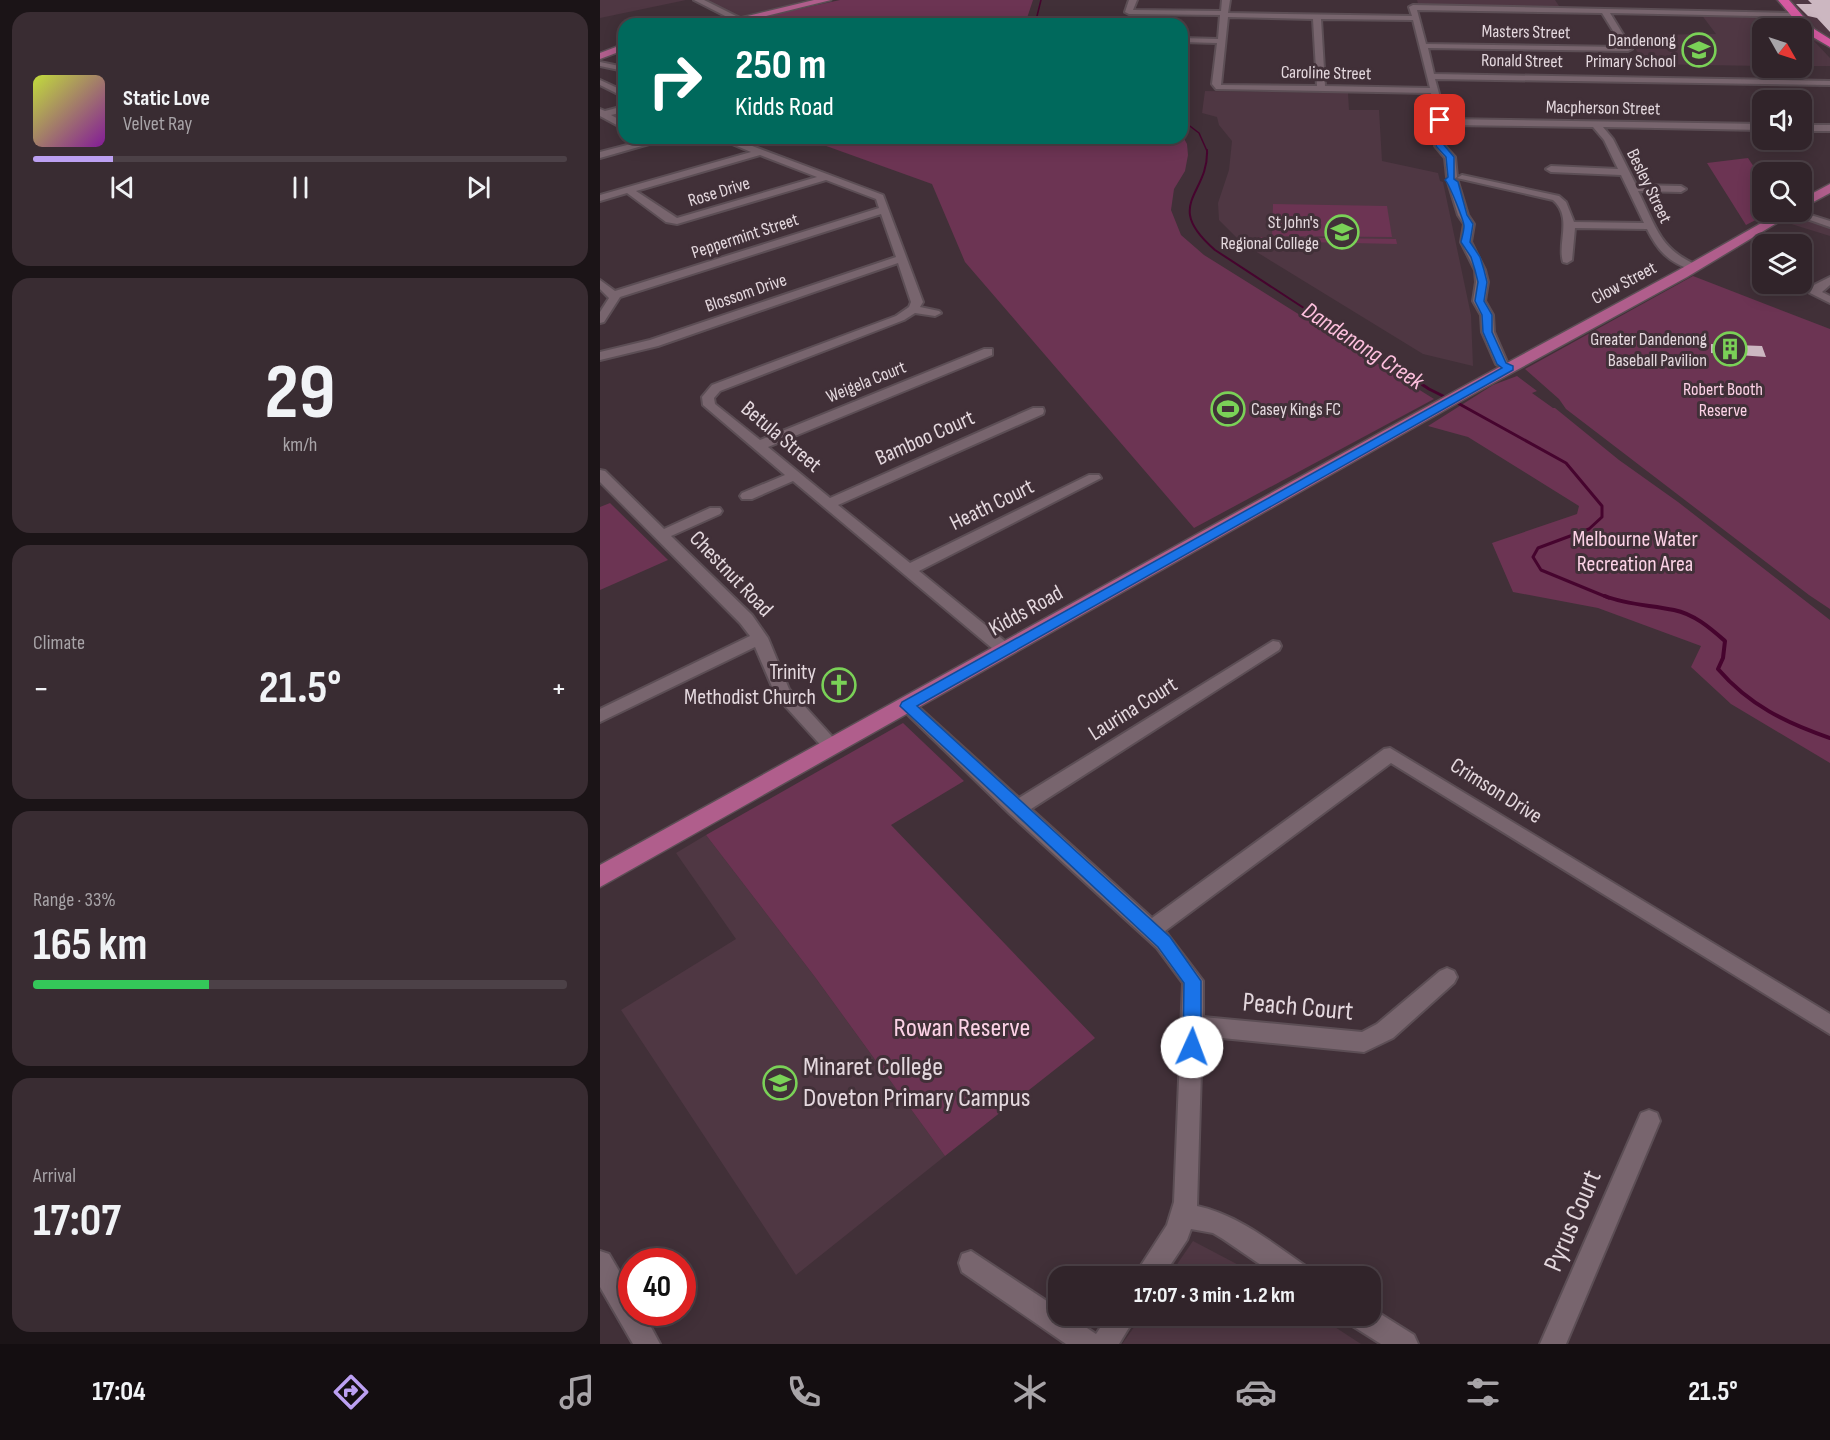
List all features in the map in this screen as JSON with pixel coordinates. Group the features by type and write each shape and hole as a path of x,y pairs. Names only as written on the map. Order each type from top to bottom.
{"highway":[{"path":"1789,7 1810,31 1829,41"}],"main road":[{"path":"749,18 826,0"},
{"path":"600,56 618,50"},
{"path":"1812,198 1830,188"},
{"name":"Clow Street","path":"1476,386 1772,222"},
{"name":"Kidds Road","path":"600,877 1476,386"}],"street":[{"path":"698,0 736,18"},
{"path":"1133,0 1129,12 1415,18"},
{"path":"1188,40 1221,41 1226,0"},
{"path":"1597,0 1604,10"},
{"path":"1516,364 1502,364 1488,332 1487,315 1479,301 1482,282 1480,270 1466,242 1468,224 1463,215 1458,180 1449,155 1440,146 1444,131 1412,4 1778,13 1789,7"},
{"name":"Masters Street","path":"1423,46 1628,49 1604,10"},
{"path":"1317,16 1321,90"},
{"name":"Caroline Street","path":"1221,41 1216,84 1219,87 1433,91"},
{"path":"600,64 618,68"},
{"path":"600,82 618,76"},
{"name":"Ronald Street","path":"1429,76 1830,83"},
{"path":"600,82 618,91"},
{"path":"602,113 618,109"},
{"path":"602,113 618,122"},
{"name":"Macpherson Street","path":"1442,122 1752,127"},
{"name":"Besley Street","path":"1601,125 1661,247 1664,263 1687,270"},
{"path":"1812,128 1830,128"},
{"path":"600,155 634,144"},
{"path":"739,144 880,197 916,302 913,309 935,313"},
{"path":"600,198 761,152"},
{"path":"1551,169 1624,172"},
{"name":"Rose Drive","path":"628,190 670,220 677,221 827,177"},
{"path":"1458,180 1484,182 1556,198 1561,202 1570,225 1568,260"},
{"path":"1632,188 1681,189"},
{"name":"Peppermint Street","path":"615,295 885,209"},
{"path":"1812,219 1830,224"},
{"path":"1570,225 1651,226"},
{"name":"Blossom Drive","path":"600,356 654,343 902,258"},
{"path":"1830,280 1818,287 1816,293 1830,300"},
{"path":"600,283 615,295 613,303 600,320"},
{"name":"Betula Street","path":"913,309 900,318 716,388 708,397 709,405 1005,650"},
{"name":"Weigela Court","path":"758,446 988,352"},
{"name":"Bamboo Court","path":"828,504 1038,411"},
{"name":"Chestnut Road","path":"600,474 746,619 760,638 782,692 832,747"},
{"path":"747,496 794,476"},
{"name":"Heath Court","path":"908,570 1094,478"},
{"path":"662,535 715,511"},
{"path":"600,716 760,638"},
{"name":"Laurina Court","path":"1017,809 1273,646"},
{"path":"907,706 1164,942 1193,981 1186,1202 1178,1231 1155,1266"},
{"name":"Crimson Drive","path":"1150,930 1390,754 1830,1024"},
{"name":"Peach Court","path":"1193,1026 1364,1042 1385,1030 1447,977"},
{"name":"Pyrus Court","path":"1553,1344 1649,1122"},
{"path":"1183,1215 1216,1222 1232,1230 1284,1266"},
{"path":"600,1263 647,1344"},
{"path":"971,1263 1088,1344"},
{"path":"1104,1344 1116,1326"},
{"path":"1376,1326 1405,1344"}],"shaded area":[{"path":"600,0 686,0 600,18"},
{"path":"693,0 819,0 737,18 730,18"},
{"path":"1417,0 1555,0 1561,9 1419,7"},
{"name":"Dandenong Primary School","path":"1775,0 1830,0 1830,48 1814,41 1830,58 1830,66 1812,66 1812,18 1752,18 1752,66 1645,64 1627,35 1716,34 1701,14 1789,15"},
{"name":"St John's Regional College","path":"1205,91 1348,93 1349,110 1379,110 1382,161 1438,173 1440,181 1443,182 1471,315 1473,366 1423,354 1242,243 1219,220 1218,203 1229,170 1232,141 1219,125 1217,117 1202,113"},
{"path":"1812,222 1830,228 1830,236 1788,223"},
{"name":"Minaret College Doveton Primary Campus","path":"706,835 815,977 945,1156 796,1275 621,1010 736,939 676,853"},
{"path":"1193,1241 1240,1266 1176,1266"},
{"path":"1135,1326 1333,1326 1361,1344 1122,1344"}],"green space":[{"path":"840,0 1033,0 1027,18 757,18"},
{"path":"821,144 1187,144 1188,155 1185,171 1174,189 1171,210 1181,235 1204,255 1434,399 1194,528 965,262 932,184"},
{"path":"1748,158 1752,164 1752,222 1746,225 1707,163"},
{"path":"1273,204 1387,206 1392,237 1272,236"},
{"path":"1256,237 1396,239 1397,244 1256,241"},
{"name":"Robert Booth Reserve","path":"1693,276 1830,329 1830,609 1566,409 1559,399 1525,369"},
{"name":"Melbourne Water Recreation Area","path":"1517,376 1537,391 1532,393 1555,408 1619,460 1678,502 1830,620 1830,763 1731,704 1691,667 1701,646 1598,608 1513,592 1492,543 1577,514 1579,506 1468,437 1428,426 1493,385"},
{"path":"610,503 668,560 600,590 600,507"},
{"name":"Rowan Reserve","path":"903,723 964,781 891,825 1095,1038 945,1156 815,977 706,835"}],"building":[{"path":"1808,0 1830,0 1830,32 1817,18 1808,16 1796,4 1812,4"},
{"name":"Greater Dandenong Baseball Pavilion","path":"1711,344 1762,346 1766,357 1711,353"}],"waterway":[{"name":"Dandenong Creek","path":"1036,18 1041,0"},
{"name":"Dandenong Creek","path":"1188,125 1199,133 1207,151"},
{"name":"Dandenong Creek","path":"1207,151 1206,165 1190,210 1192,221 1200,234 1215,250 1362,346"},
{"name":"Dandenong Creek","path":"1360,344 1429,389 1447,398"},
{"name":"Dandenong Creek","path":"1454,401 1566,463 1602,506 1602,517 1589,529 1538,548 1533,557 1541,570 1609,598"},
{"name":"Dandenong Creek","path":"1605,596 1681,612 1701,622 1725,641 1723,658 1718,669 1742,693 1783,719 1830,738"}],"place":[{"name":"Dandenong Primary School","path":"1699,50"},
{"name":"St John's Regional College","path":"1342,232"},
{"name":"Greater Dandenong Baseball Pavilion","path":"1730,349"},
{"name":"Casey Kings FC","path":"1228,409"},
{"name":"Trinity Methodist Church","path":"839,685"},
{"name":"Minaret College Doveton Primary Campus","path":"780,1083"}],"route":[{"path":"1192,1047 1193,981 1164,942 907,706 1509,368 1502,364 1496,353 1488,332 1487,315 1479,301 1482,282 1480,270 1466,242 1468,224 1462,212 1462,205 1454,182 1449,180 1452,177 1450,157 1439,143 1444,131 1440,120"}]}
